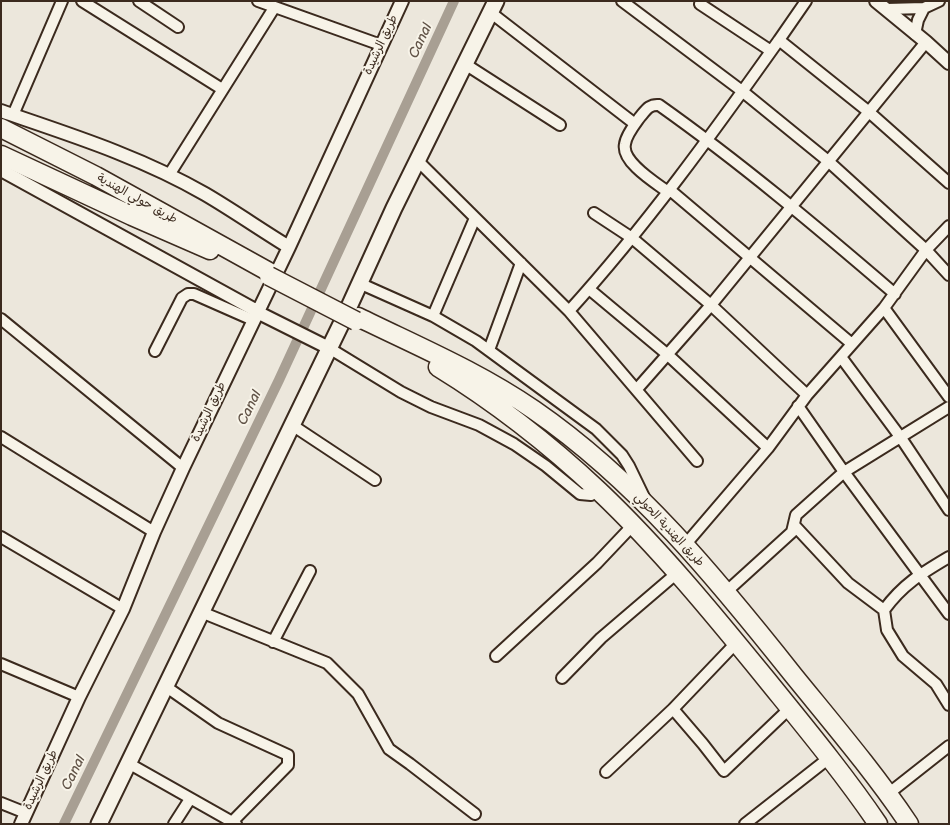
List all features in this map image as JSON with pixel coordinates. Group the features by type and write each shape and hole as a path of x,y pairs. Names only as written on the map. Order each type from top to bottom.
{"highway":[{"name":"طريق حولي الهندية","path":"5,118 96,176 270,275"},
{"name":"طريق حولي الهندية","path":"1,155 132,216 270,275"},
{"path":"270,275 357,319"},
{"name":"طريق الهندية الحولي","path":"357,319 454,377 548,447 599,491 677,572 790,708 878,824"},
{"name":"طريق الهندية الحولي","path":"357,319 465,369 532,408 616,475 649,506 726,592 859,757 909,824"},
{"path":"834,765 851,772 856,768 859,757"},
{"path":"864,804 863,797 870,787 876,786 885,790"}],"main road":[{"path":"99,824 329,348 417,160 493,6"}],"street":[{"path":"62,1 5,118 86,140 169,175 205,194 289,248"},
{"path":"82,1 222,89"},
{"path":"139,1 178,27"},
{"path":"258,1 381,45"},
{"path":"169,175 222,89 279,9 290,1"},
{"name":"طريق الرشيدة","path":"23,818 79,697 123,609 154,532 183,468 289,248 402,1"},
{"path":"622,1 742,91 828,161 926,250 949,275"},
{"path":"569,311 632,238 708,140 806,1"},
{"path":"876,1 949,63"},
{"path":"887,9 924,8 939,1"},
{"path":"700,4 771,51"},
{"path":"493,6 635,124"},
{"path":"916,34 918,20 924,8"},
{"path":"779,40 869,112 949,183"},
{"path":"637,389 711,305 926,42"},
{"path":"465,64 560,125"},
{"path":"852,344 750,256 631,163 626,154 625,145 635,124 648,107 659,105 708,140 792,206 895,294"},
{"path":"417,160 569,311 697,461"},
{"path":"1,170 256,314"},
{"path":"594,213 632,238 711,305 807,394"},
{"path":"433,316 476,218"},
{"path":"685,545 768,448 807,394 884,308 926,250 949,226"},
{"path":"489,350 521,263"},
{"path":"359,283 433,316 476,341 606,437 629,466 649,506"},
{"path":"589,289 668,355 768,448"},
{"path":"155,351 182,298 188,294 194,294 256,314 314,340 401,392 447,414 479,425 514,444 546,466 580,494 591,495 599,491"},
{"path":"884,308 949,397"},
{"path":"1,319 183,468"},
{"path":"841,357 901,438 949,510"},
{"path":"798,406 844,472 949,614"},
{"path":"726,592 792,532 796,515 844,472 949,407"},
{"path":"292,425 375,480"},
{"path":"1,437 154,532"},
{"path":"496,656 597,563 633,525"},
{"path":"794,525 848,583 884,610"},
{"path":"1,537 123,609"},
{"path":"949,557 920,574 896,593 884,610 887,630 903,656 936,684 949,705"},
{"path":"273,642 310,572"},
{"path":"562,678 601,638 677,572"},
{"path":"201,612 327,663 358,694 389,749 475,814"},
{"path":"606,772 673,709 736,643"},
{"path":"1,664 79,697"},
{"path":"128,763 234,823 288,765 288,756 218,723 165,686"},
{"path":"673,709 724,771 790,708"},
{"path":"885,790 949,746"},
{"path":"746,824 834,765"},
{"path":"174,824 190,799"},
{"path":"1,802 23,818"}],"waterway":[{"name":"Canal","path":"64,824 279,380 454,1"}]}
